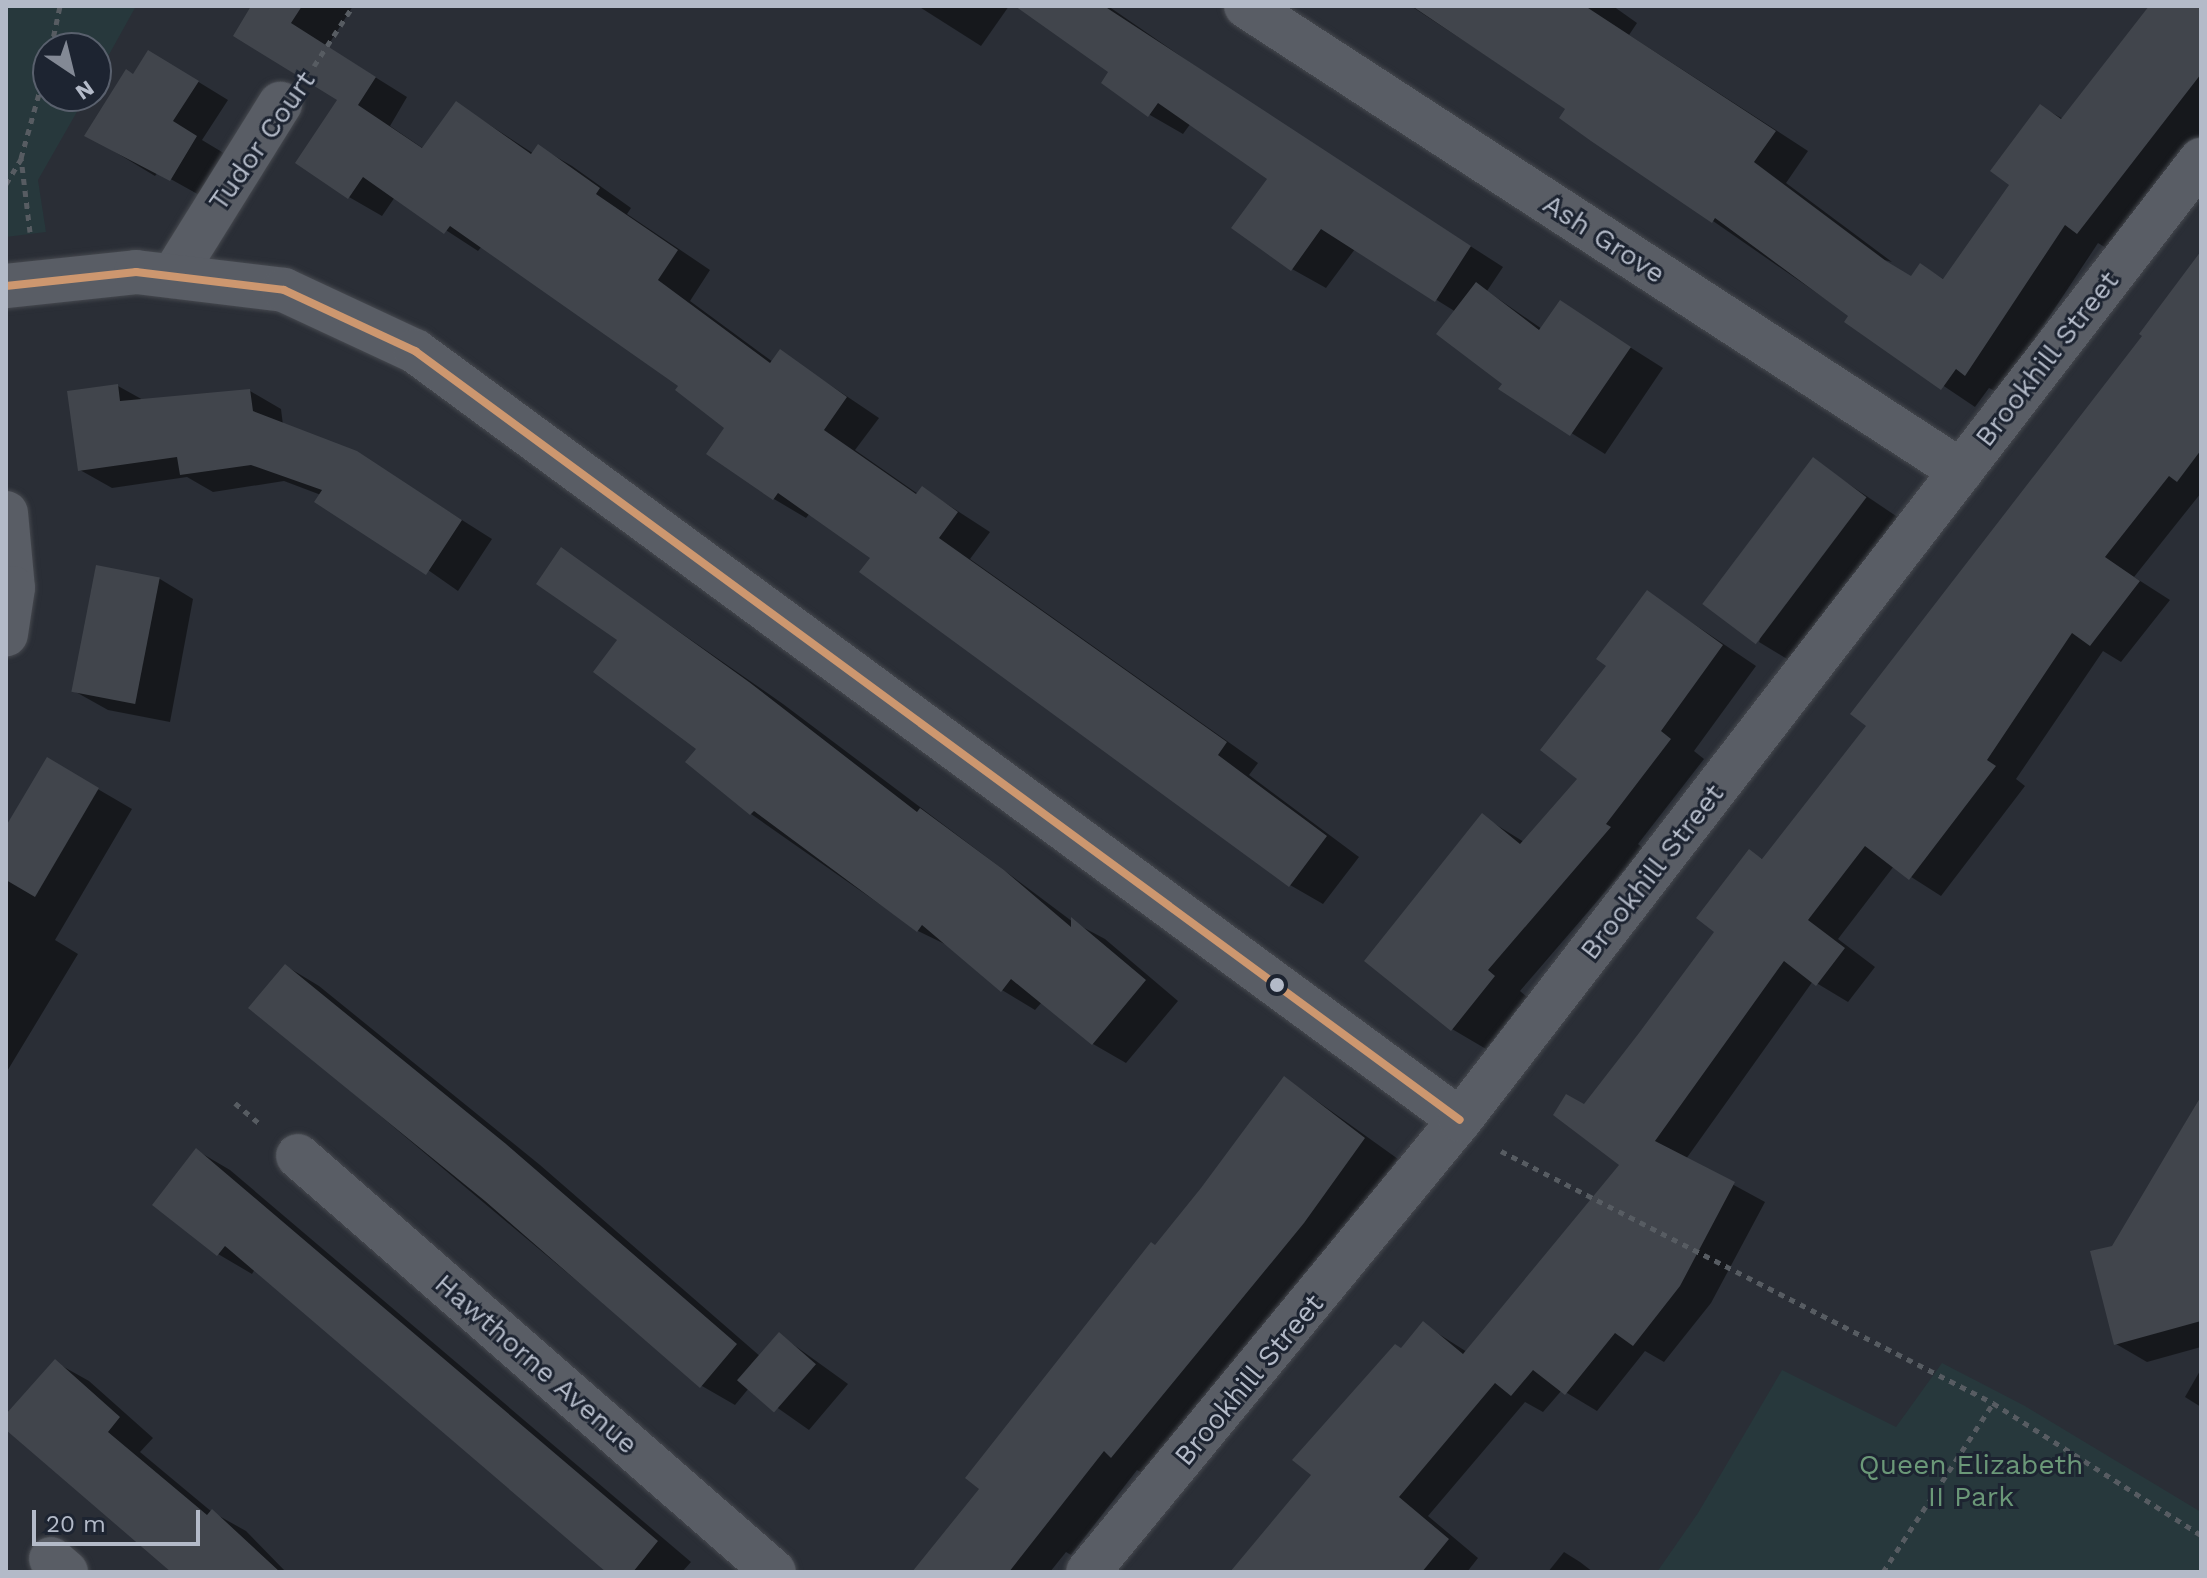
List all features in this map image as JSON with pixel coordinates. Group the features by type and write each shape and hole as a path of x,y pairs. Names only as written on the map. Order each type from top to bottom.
{"street":[{"name":"Ash Grove","path":"1246,6 1961,471"},
{"name":"Tudor Court","path":"173,276 280,104"},
{"name":"Brookhill Street","path":"1088,1572 1460,1120 2201,160"},
{"path":"22,284 136,272 284,290 415,351 1460,1120"},
{"path":"6,513 13,588 6,634"},
{"name":"Hawthorne Avenue","path":"298,1156 774,1572"}],"path":[{"path":"54,32 60,6"},
{"name":"Tudor Court","path":"280,104 299,89 353,6"},
{"path":"6,184 21,158 34,112"},
{"path":"21,158 22,284"},
{"path":"1460,1120 1498,1150 1993,1403 2201,1535"},
{"path":"1883,1572 1993,1403"}],"green space":[{"path":"6,6 136,6 112,49 112,32 32,32 32,112 77,112 38,180 46,232 6,237"},
{"name":"Queen Elizabeth II Park","path":"1942,1363 2025,1406 2201,1512 2201,1572 1657,1572 1698,1513 1782,1370 1896,1427"}],"building":[{"path":"251,6 302,6 291,23 376,77 358,105 422,148 456,101 531,154 538,144 600,188 596,194 678,250 658,280 770,363 780,349 847,397 824,430 916,494 922,486 958,512 939,538 1227,742 1218,755 1327,836 1289,887 859,572 870,558 778,493 773,500 706,454 724,428 675,390 678,386 450,226 444,234 363,177 348,199 295,163 337,100 233,36"},
{"path":"1015,6 1104,6 1471,246 1435,302 1321,229 1291,271 1231,228 1267,179 1158,103 1148,117 1101,83 1108,72"},
{"path":"1412,6 1585,6 1776,131 1754,162 1886,261 1911,276 1920,263 1943,279 2009,185 1990,171 2040,104 2061,119 2149,6 2201,6 2201,74 2077,234 2065,225 1965,376 1956,369 1941,390 1844,322 1848,316 1715,218 1712,223 1559,118 1565,109"},
{"path":"148,50 199,81 173,121 197,136 170,181 84,136 99,112 112,112 112,91 126,69 133,74"},
{"path":"2201,251 2201,450 2177,482 2169,476 2105,557 2140,581 2090,646 2072,633 1987,760 1996,766 1909,880 1865,846 1808,920 1845,948 1816,986 1784,961 1655,1141 1735,1182 1680,1286 1633,1346 1615,1333 1565,1395 1533,1370 1511,1396 1495,1383 1399,1497 1449,1539 1422,1572 1230,1572 1311,1475 1292,1460 1395,1344 1401,1348 1423,1321 1463,1354 1619,1165 1553,1115 1566,1094 1584,1104 1639,1033 1714,932 1696,918 1749,849 1762,859 1866,726 1850,714 2142,336 2139,334"},
{"path":"1476,282 1539,330 1560,300 1631,347 1570,436 1498,389 1502,384 1436,334"},
{"path":"118,384 120,401 250,389 253,411 357,451 462,520 426,575 314,502 322,490 251,465 180,475 177,457 78,471 67,391"},
{"path":"1813,457 1867,497 1756,644 1702,604"},
{"path":"561,547 749,682 917,812 920,808 1004,870 1071,927 1071,917 1146,980 1092,1045 1011,979 1001,992 922,925 917,932 754,811 750,815 685,762 696,749 593,672 617,640 536,584"},
{"path":"96,565 160,577 135,704 71,692"},
{"path":"1647,590 1723,645 1661,731 1671,739 1606,824 1611,827 1488,970 1495,976 1451,1031 1364,961 1482,813 1520,844 1577,779 1540,750 1606,666 1596,659"},
{"path":"47,757 99,788 35,897 6,880 6,826"},
{"path":"285,964 506,1144 737,1344 700,1388 485,1201 248,1008"},
{"path":"1284,1076 1365,1138 1304,1223 1111,1458 1104,1451 1009,1572 912,1572 979,1489 965,1478 1151,1242 1155,1245 1201,1188"},
{"path":"2201,1096 2201,1321 2114,1345 2090,1251 2112,1246"},
{"path":"196,1148 658,1541 633,1572 606,1572 225,1246 217,1256 152,1205"},
{"path":"779,1332 816,1364 774,1412 737,1380"},
{"path":"55,1359 120,1417 108,1432 207,1515 212,1509 280,1572 171,1572 6,1430 6,1414"}],"transit line":[{"path":"6,286 136,272 284,290 415,351 1460,1120"}]}
